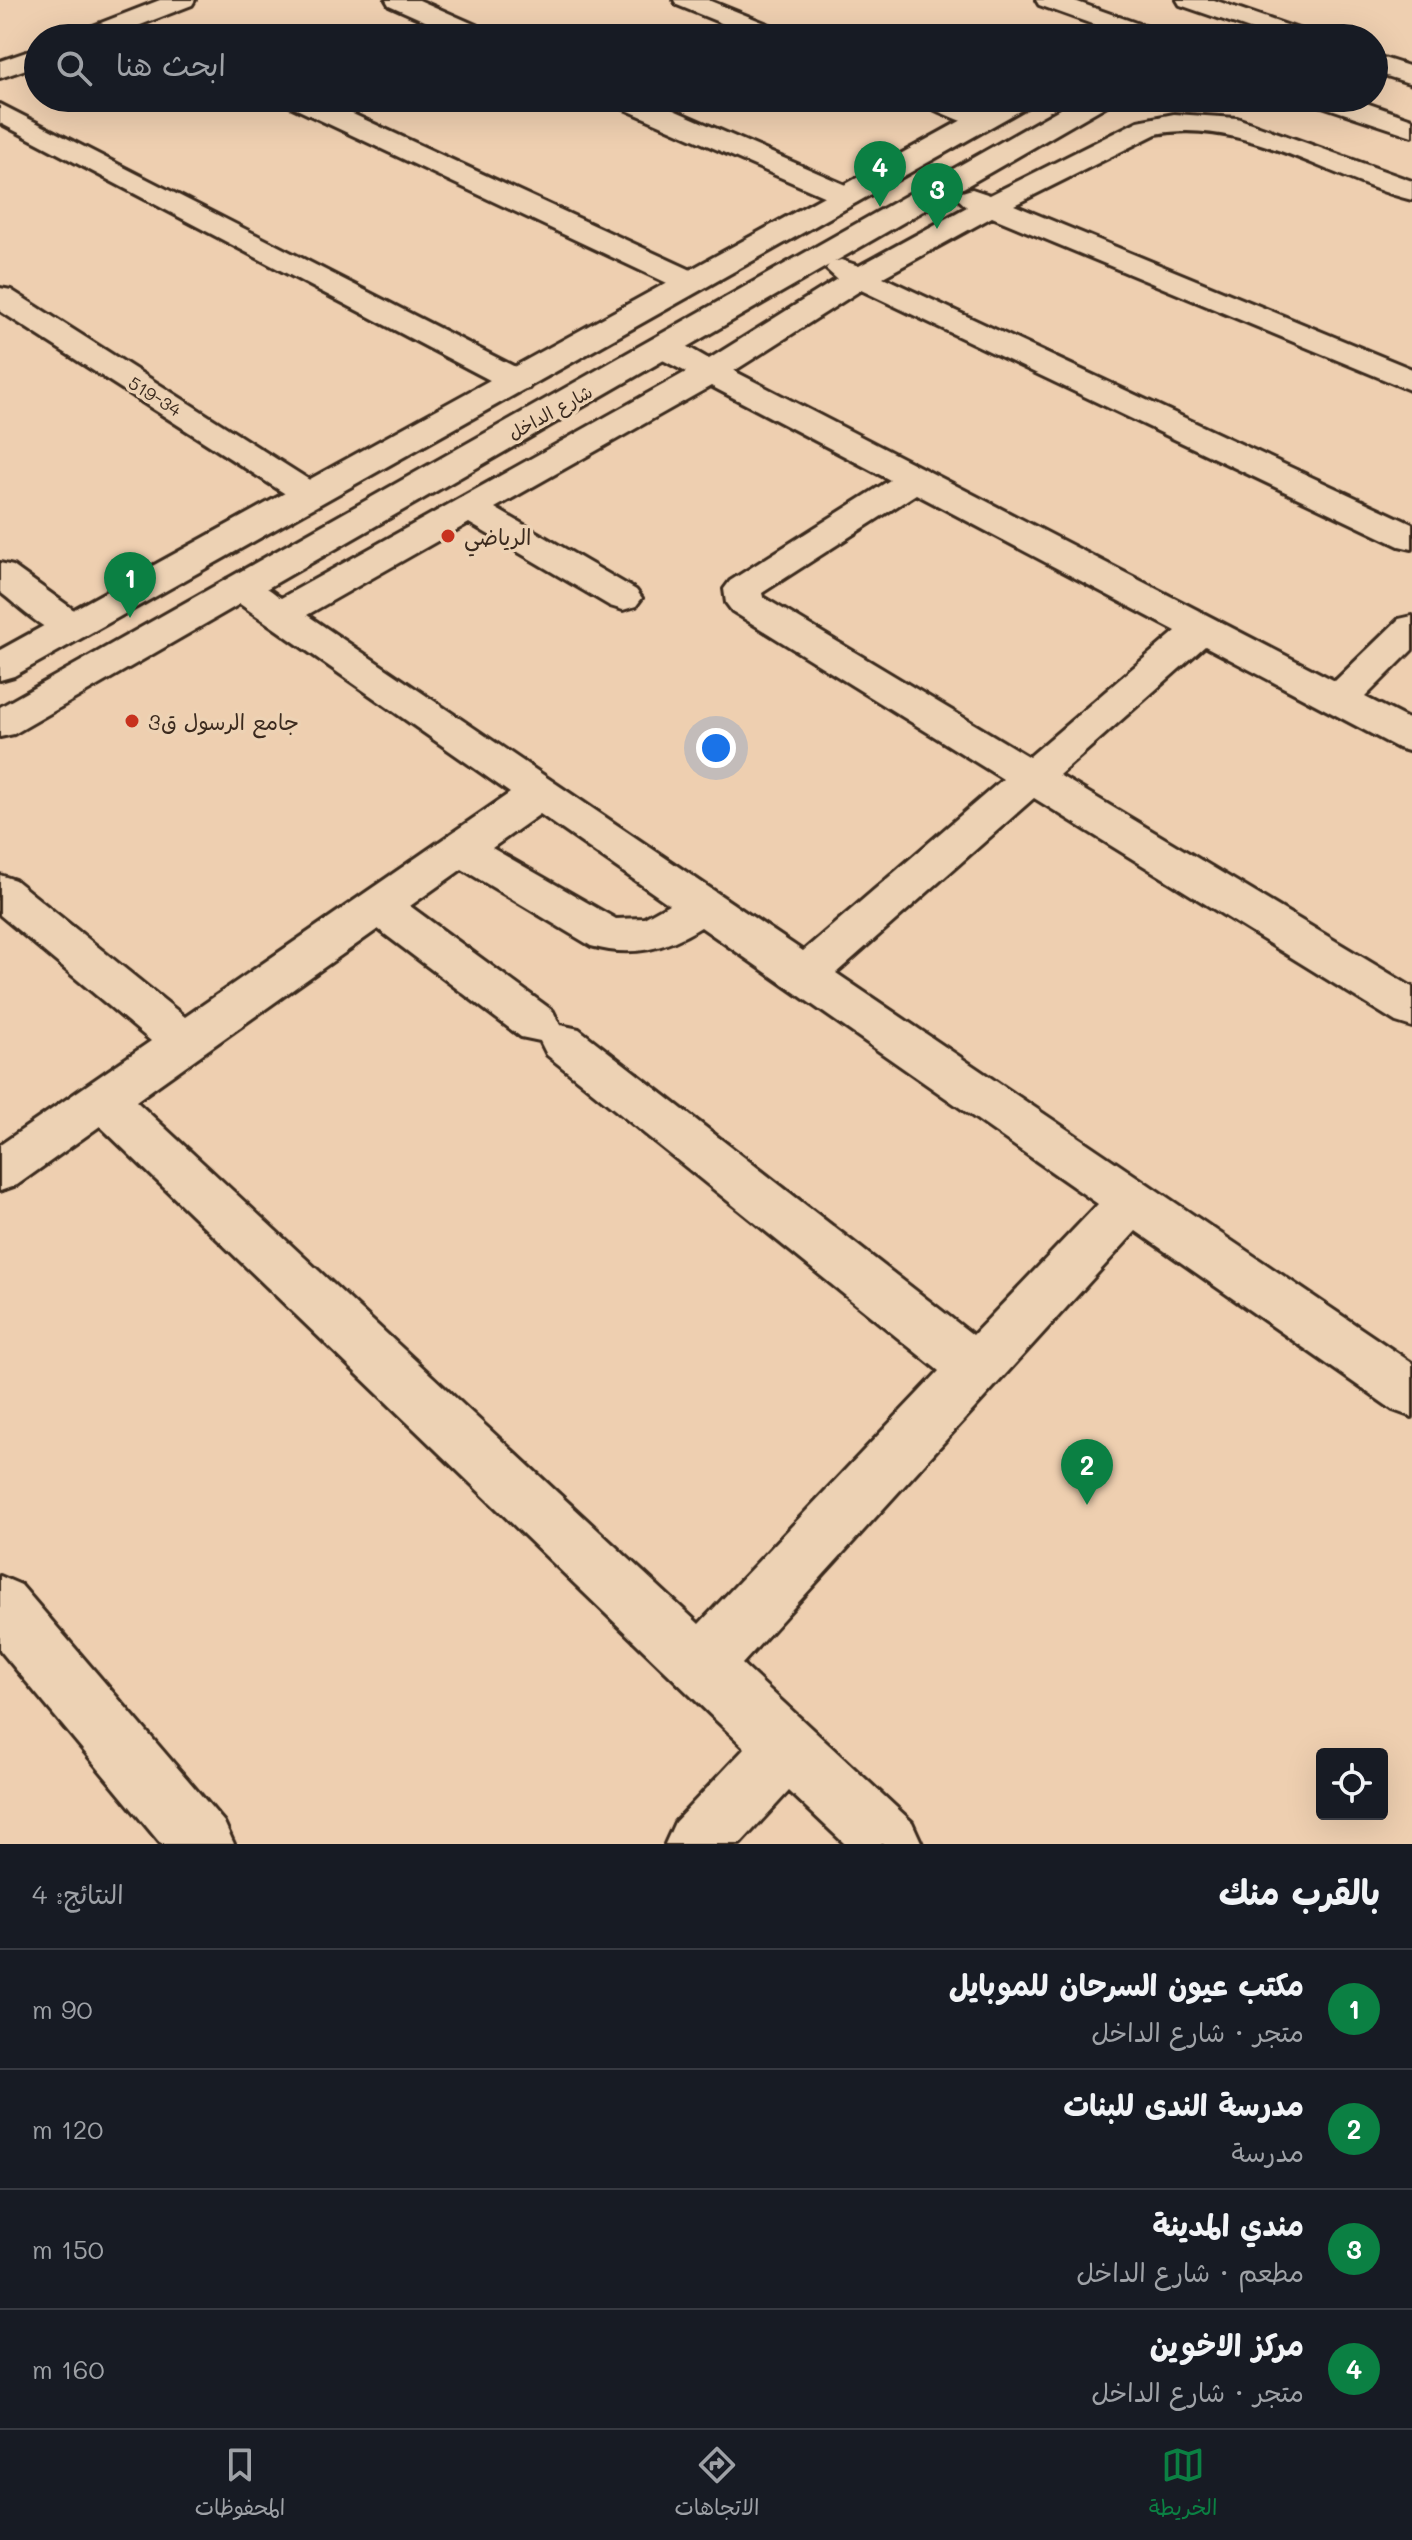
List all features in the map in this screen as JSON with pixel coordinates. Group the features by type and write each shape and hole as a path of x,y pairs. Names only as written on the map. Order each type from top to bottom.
{"street":[{"path":"110,24 135,11 183,0"},
{"path":"398,0 453,24"},
{"path":"686,0 746,24"},
{"path":"1029,0 1043,12 1050,24"},
{"path":"1048,0 1111,24"},
{"path":"1232,24 1272,0"},
{"path":"1160,24 1195,1 1260,24"},
{"path":"135,11 150,24"},
{"path":"0,70 24,61"},
{"path":"1388,68 1412,76"},
{"path":"0,112 517,381"},
{"path":"326,112 691,282"},
{"path":"655,112 847,196"},
{"path":"966,112 984,119"},
{"name":"شارع الداخل","path":"0,667 997,112"},
{"name":"شارع الداخل","path":"0,724 1074,112"},
{"path":"1366,112 1412,128"},
{"path":"279,615 711,372 859,278 990,206 1148,127 1174,122 1227,124 1412,191"},
{"path":"944,186 1412,381"},
{"path":"817,258 1412,538"},
{"name":"519-34","path":"0,297 310,495"},
{"path":"664,348 1412,738"},
{"path":"915,479 743,589 745,603 1412,1009"},
{"path":"470,509 623,598"},
{"path":"0,574 72,627"},
{"path":"240,587 1412,1393"},
{"path":"804,976 1202,628"},
{"path":"1339,700 1412,628"},
{"path":"0,1171 539,794"},
{"path":"461,849 607,934 629,938 651,935 701,906"},
{"path":"0,891 184,1042"},
{"path":"379,906 550,1033 977,1369"},
{"path":"103,1099 890,1844"},
{"path":"701,1665 1132,1201"},
{"path":"0,1605 202,1844"},
{"path":"697,1844 788,1747"}],"place":[{"name":"مركز الاخوين","path":"880,207"},
{"name":"مندي المدينة","path":"937,229"},
{"name":"الرياضي","path":"448,536"},
{"name":"مكتب عيون السرحان للموبايل","path":"130,618"},
{"name":"جامع الرسول ق3","path":"132,721"},
{"name":"مدرسة الندى للبنات","path":"1087,1505"}]}
